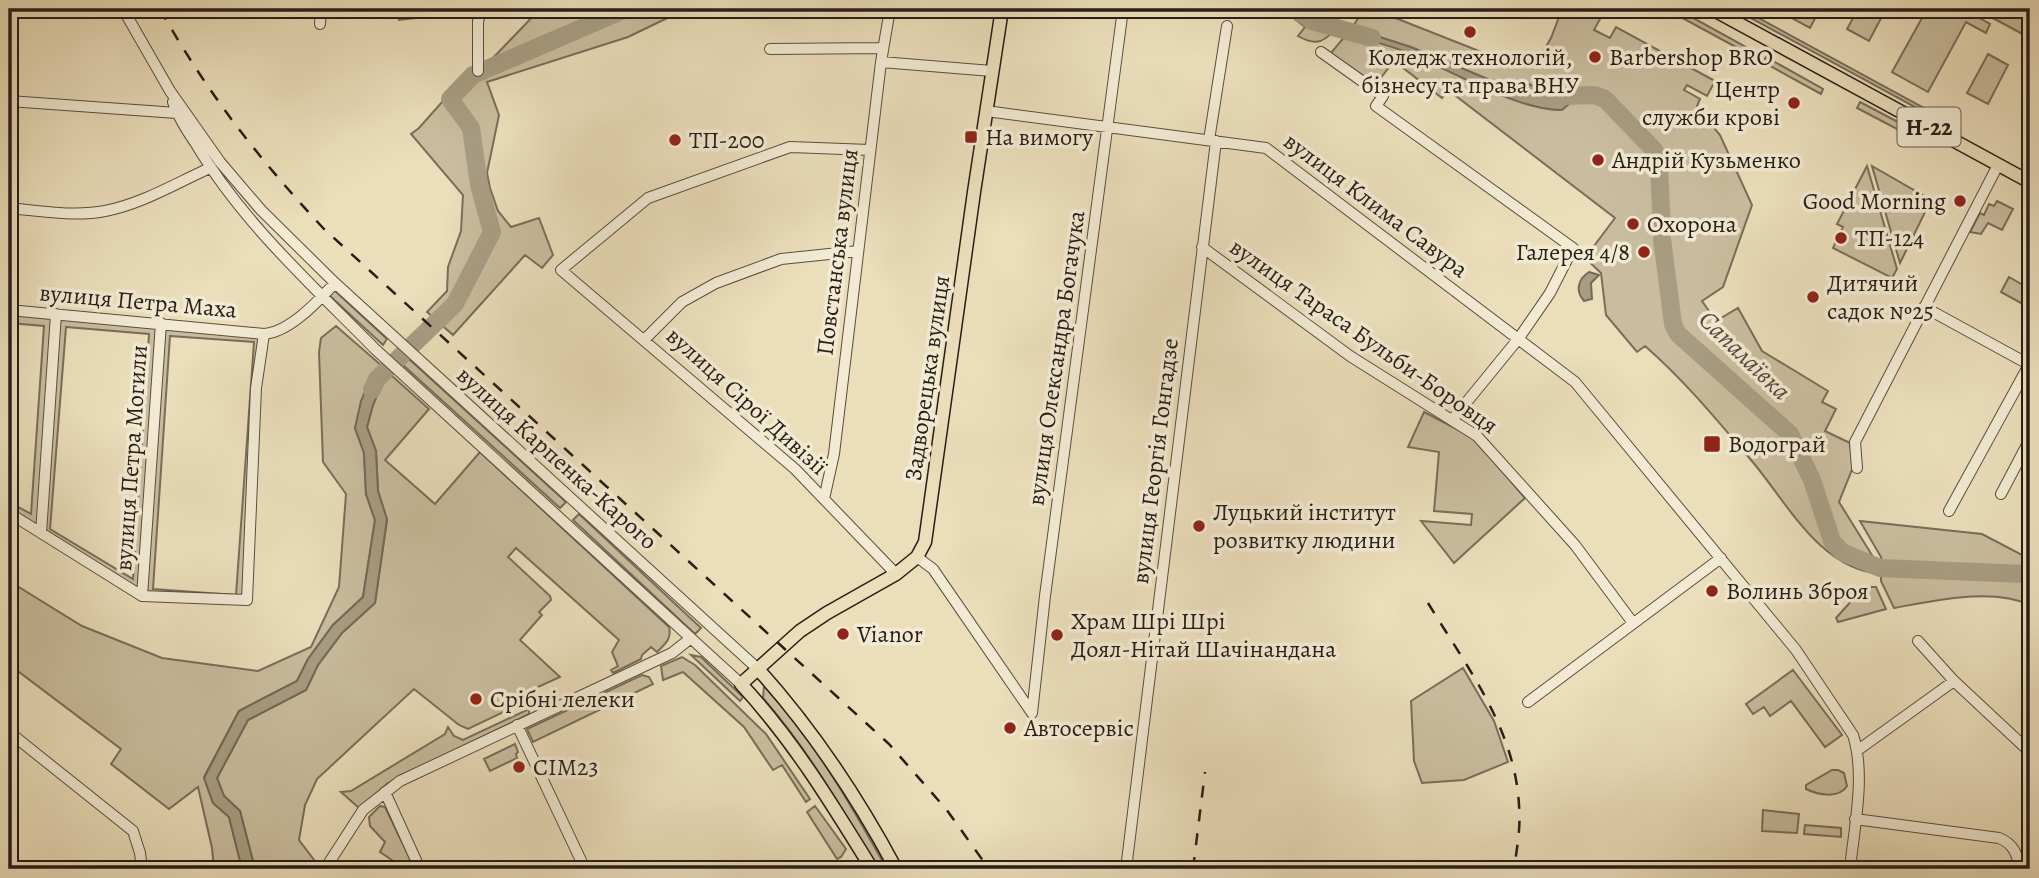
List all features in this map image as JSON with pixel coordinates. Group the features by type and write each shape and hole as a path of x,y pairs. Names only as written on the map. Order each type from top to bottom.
{"main road":[{"name":"Задворецька вулиця","path":"917,557 925,542 1002,9"},
{"name":"Н-22","path":"1712,9 2030,182"},
{"path":"741,684 800,631 896,574 917,557"},
{"name":"вулиця Карпенка-Карого","path":"758,669 810,730 879,837 896,869"},
{"name":"вулиця Карпенка-Карого","path":"741,684 770,714 814,776 872,869"}],"street":[{"name":"вулиця Карпенка-Карого","path":"123,9 170,91 228,172 261,209 335,283 758,669"},
{"path":"320,24 321,9"},
{"path":"478,71 478,21 482,9"},
{"name":"Повстанська вулиця","path":"824,499 834,454 881,62 890,9"},
{"name":"вулиця Олександра Богачука","path":"917,557 933,569 1032,713 1045,596 1123,9"},
{"name":"вулиця Георгія Гонгадзе","path":"1126,869 1227,26"},
{"path":"770,49 883,48"},
{"path":"1321,52 1383,96 1376,106 1573,248 1550,293 1519,338 1452,420"},
{"path":"881,62 992,71"},
{"name":"вулиця Карпенка-Карого","path":"170,91 177,113 210,168 272,244 375,349 741,684"},
{"path":"9,101 177,113"},
{"name":"вулиця Клима Савура","path":"986,111 1266,148 1575,382 1796,650 1853,736 1858,750 1859,769 1850,869"},
{"name":"вулиця Сірої Дивізії","path":"870,150 790,147 648,198 561,270 795,469 896,574"},
{"path":"1857,468 1855,442 1998,165"},
{"path":"9,208 79,214 104,212 130,205 210,168"},
{"name":"вулиця Тараса Бульби-Боровця","path":"1202,247 1350,356 1477,436 1575,545 1633,623"},
{"path":"645,339 682,302 716,283 780,259 858,251"},
{"path":"9,513 142,596 247,600 256,388 264,334 274,333 312,308 335,283"},
{"path":"1924,307 2030,365 1949,511"},
{"name":"вулиця Петра Маха","path":"9,310 264,334"},
{"path":"41,533 56,314"},
{"name":"вулиця Петра Могили","path":"142,596 161,323"},
{"path":"2001,494 2030,439"},
{"path":"562,519 571,508 582,509"},
{"path":"1528,702 1720,558"},
{"path":"325,869 363,810 400,780 672,653 691,638"},
{"path":"1917,641 1954,681 2030,752"},
{"path":"1858,750 1954,681"},
{"path":"517,725 585,869"},
{"path":"9,786 11,734"},
{"path":"11,734 133,831 142,869"},
{"path":"385,792 420,869"},
{"path":"1855,819 1999,838 2009,842 2017,853 2020,869"}],"shaded area":[{"path":"415,9 469,9 468,12 399,20 398,12"},
{"path":"540,9 686,9 628,37 487,82 499,115 487,173 498,211 511,227 539,218 553,255 542,268 525,255 453,335 427,312 447,291 448,267 461,231 463,195 411,134 474,66 490,61"},
{"path":"1282,9 1291,9 1300,18 1333,31 1321,41 1303,39 1298,36 1305,27"},
{"path":"1364,9 1398,19 1479,51 1535,66 1551,38 1562,9 1591,9 1589,13 1600,19 1594,30 1610,38 1616,27 1715,81 1707,96 1687,85 1684,90 1700,99 1697,106 1713,115 1709,122 1720,135 1752,205 1723,287 1702,301 1716,321 1738,308 1762,351 1828,391 1822,402 1836,409 1825,431 1850,443 1853,467 1839,502 1875,560 1882,562 1860,521 1982,534 2030,559 2030,605 2015,600 1981,596 1894,608 1881,581 1881,574 1859,569 1822,547 1687,387 1645,346 1637,352 1606,315 1601,273 1585,258 1615,218 1448,90 1442,98 1394,61 1376,84 1330,54"},
{"path":"1666,9 1677,9 1757,53 1754,57"},
{"path":"1739,9 1926,109 1924,112 1738,11"},
{"path":"1775,9 1820,9 1810,28"},
{"path":"1858,9 1886,9 1869,41 1847,29"},
{"path":"1927,9 1963,9 1990,24 1986,33 1966,22 1928,92 1892,72"},
{"path":"1976,9 2021,9 2030,14 2030,38"},
{"path":"1352,28 1411,47 1495,82 1529,84 1537,88 1543,85 1589,93 1588,96 1577,97 1562,110 1526,104 1409,53 1347,34"},
{"path":"1988,54 2008,65 1988,104 1967,93"},
{"path":"1766,57 1823,89 1821,94 1763,62"},
{"path":"1860,102 1917,132 1914,138 1857,108"},
{"path":"1867,166 1897,269 1892,278 1833,248 1836,241 1842,244 1847,235 1841,231 1843,227 1837,224"},
{"path":"1872,166 1931,200 1900,263"},
{"path":"1997,201 2013,209 2002,230 1988,223 1981,234 1970,232 1980,213 1984,215 1989,204 1994,206"},
{"path":"1589,272 1599,275 1591,283 1592,299 1584,301 1579,293 1579,285"},
{"path":"2009,277 2030,289 2030,308 2001,292"},
{"path":"334,290 387,339 383,345 329,295"},
{"path":"9,313 53,317 39,527 9,509 9,502 31,514 44,326 9,323"},
{"path":"59,318 157,326 139,590 45,530","holes":["66,327 149,334 133,579 50,529"]},
{"path":"336,326 382,366 372,376 355,428 364,453 366,494 375,520 363,597 333,625 308,659 297,681 239,711 204,777 213,803 229,817 242,869 214,869 198,787 169,809 111,764 121,749 15,669 9,677 9,581 82,626 162,658 258,671 311,647 339,587 346,494 323,462 319,352 321,338"},
{"path":"164,327 260,337 244,596 146,593","holes":["170,336 254,342 236,595 153,589"]},
{"path":"409,359 566,502 560,508 403,365"},
{"path":"382,366 391,375 382,383 367,427 376,451 378,491 387,519 375,603 342,633 318,665 306,690 248,720 217,778 224,796 240,811 255,869 242,869 229,817 213,803 204,778 239,711 297,681 308,659 333,625 363,597 375,520 366,494 364,453 355,428 361,401 372,375"},
{"path":"391,375 429,409 385,460 435,504 480,452 669,627 669,638 657,652 651,647 641,659 613,673 611,670 618,666 612,652 619,640 516,548 508,557 550,596 551,600 539,612 542,615 520,640 560,677 518,696 519,701 514,707 468,729 459,725 414,689 317,779 305,805 299,840 318,865 316,869 255,869 240,811 224,796 217,778 248,720 306,690 318,665 342,633 375,603 387,520 378,491 376,451 367,427 382,382"},
{"path":"1424,412 1474,438 1525,498 1454,563 1421,521 1471,525 1472,514 1434,511 1439,452 1408,447"},
{"path":"579,514 701,628 695,634 573,520"},
{"path":"1864,587 1876,587 1886,609 1838,622 1836,618"},
{"path":"691,655 701,657 743,697 740,701"},
{"path":"682,657 695,665 766,734 810,799 806,802 782,765 773,770 744,727 683,672 663,680 661,666"},
{"path":"1463,668 1494,721 1508,762 1464,780 1422,783 1414,761 1411,701"},
{"path":"1793,670 1842,735 1825,747 1791,701 1770,716 1764,707 1753,714 1746,704"},
{"path":"642,675 649,677 653,684 533,742 527,729"},
{"path":"764,686 816,751 887,869 877,869 824,780 763,698"},
{"path":"529,709 529,714 388,783 359,808 341,792 351,791 445,734 448,727 454,736 463,740"},
{"path":"515,744 517,758 490,771 484,759"},
{"path":"1832,770 1844,773 1847,786 1839,793 1828,795 1806,789 1806,785"},
{"path":"380,806 385,807 415,869 405,869 380,852 385,842 370,826 369,817"},
{"path":"815,806 846,849 837,859 807,812"},
{"path":"1763,810 1799,814 1797,833 1762,831"},
{"path":"1805,825 1841,828 1841,837 1804,834"}],"waterway":[{"name":"Сапалаївка","path":"372,390 377,379 455,304 492,232 479,185 471,128 450,99 473,75 626,9"},
{"name":"Сапалаївка","path":"1295,9 1312,21 1372,38"},
{"name":"Сапалаївка","path":"1564,96 1594,95 1605,99 1655,151 1659,165 1662,230"},
{"name":"Сапалаївка","path":"1662,239 1673,324 1678,334 1790,434 1812,480 1832,541 1842,552 1880,568 2024,574 2030,577"}],"railway":[{"path":"160,9 196,69 235,124 324,229 889,744 946,809 989,869"},
{"path":"1428,603 1487,700 1509,750 1516,777 1519,813 1514,869"},
{"path":"1193,869 1205,772"}],"place":[{"name":"Коледж технологій, бізнесу та права ВНУ","path":"1470,32"},
{"name":"Barbershop BRO","path":"1595,57"},
{"name":"Центр служби крові","path":"1794,103"},
{"name":"На вимогу","path":"971,137"},
{"name":"ТП-200","path":"675,140"},
{"name":"Андрій Кузьменко","path":"1598,160"},
{"name":"Good Morning","path":"1960,201"},
{"name":"Охорона","path":"1633,224"},
{"name":"ТП-124","path":"1841,238"},
{"name":"Галерея 4/8","path":"1644,252"},
{"name":"Дитячий садок №25","path":"1813,297"},
{"name":"Водограй","path":"1712,444"},
{"name":"Луцький інститут розвитку людини","path":"1199,526"},
{"name":"Волинь Зброя","path":"1712,591"},
{"name":"Vianor","path":"843,634"},
{"name":"Храм Шрі Шрі Доял-Нітай Шачінандана","path":"1057,635"},
{"name":"Срібні лелеки","path":"476,699"},
{"name":"Автосервіс","path":"1010,728"},
{"name":"СІМ23","path":"519,767"}]}
